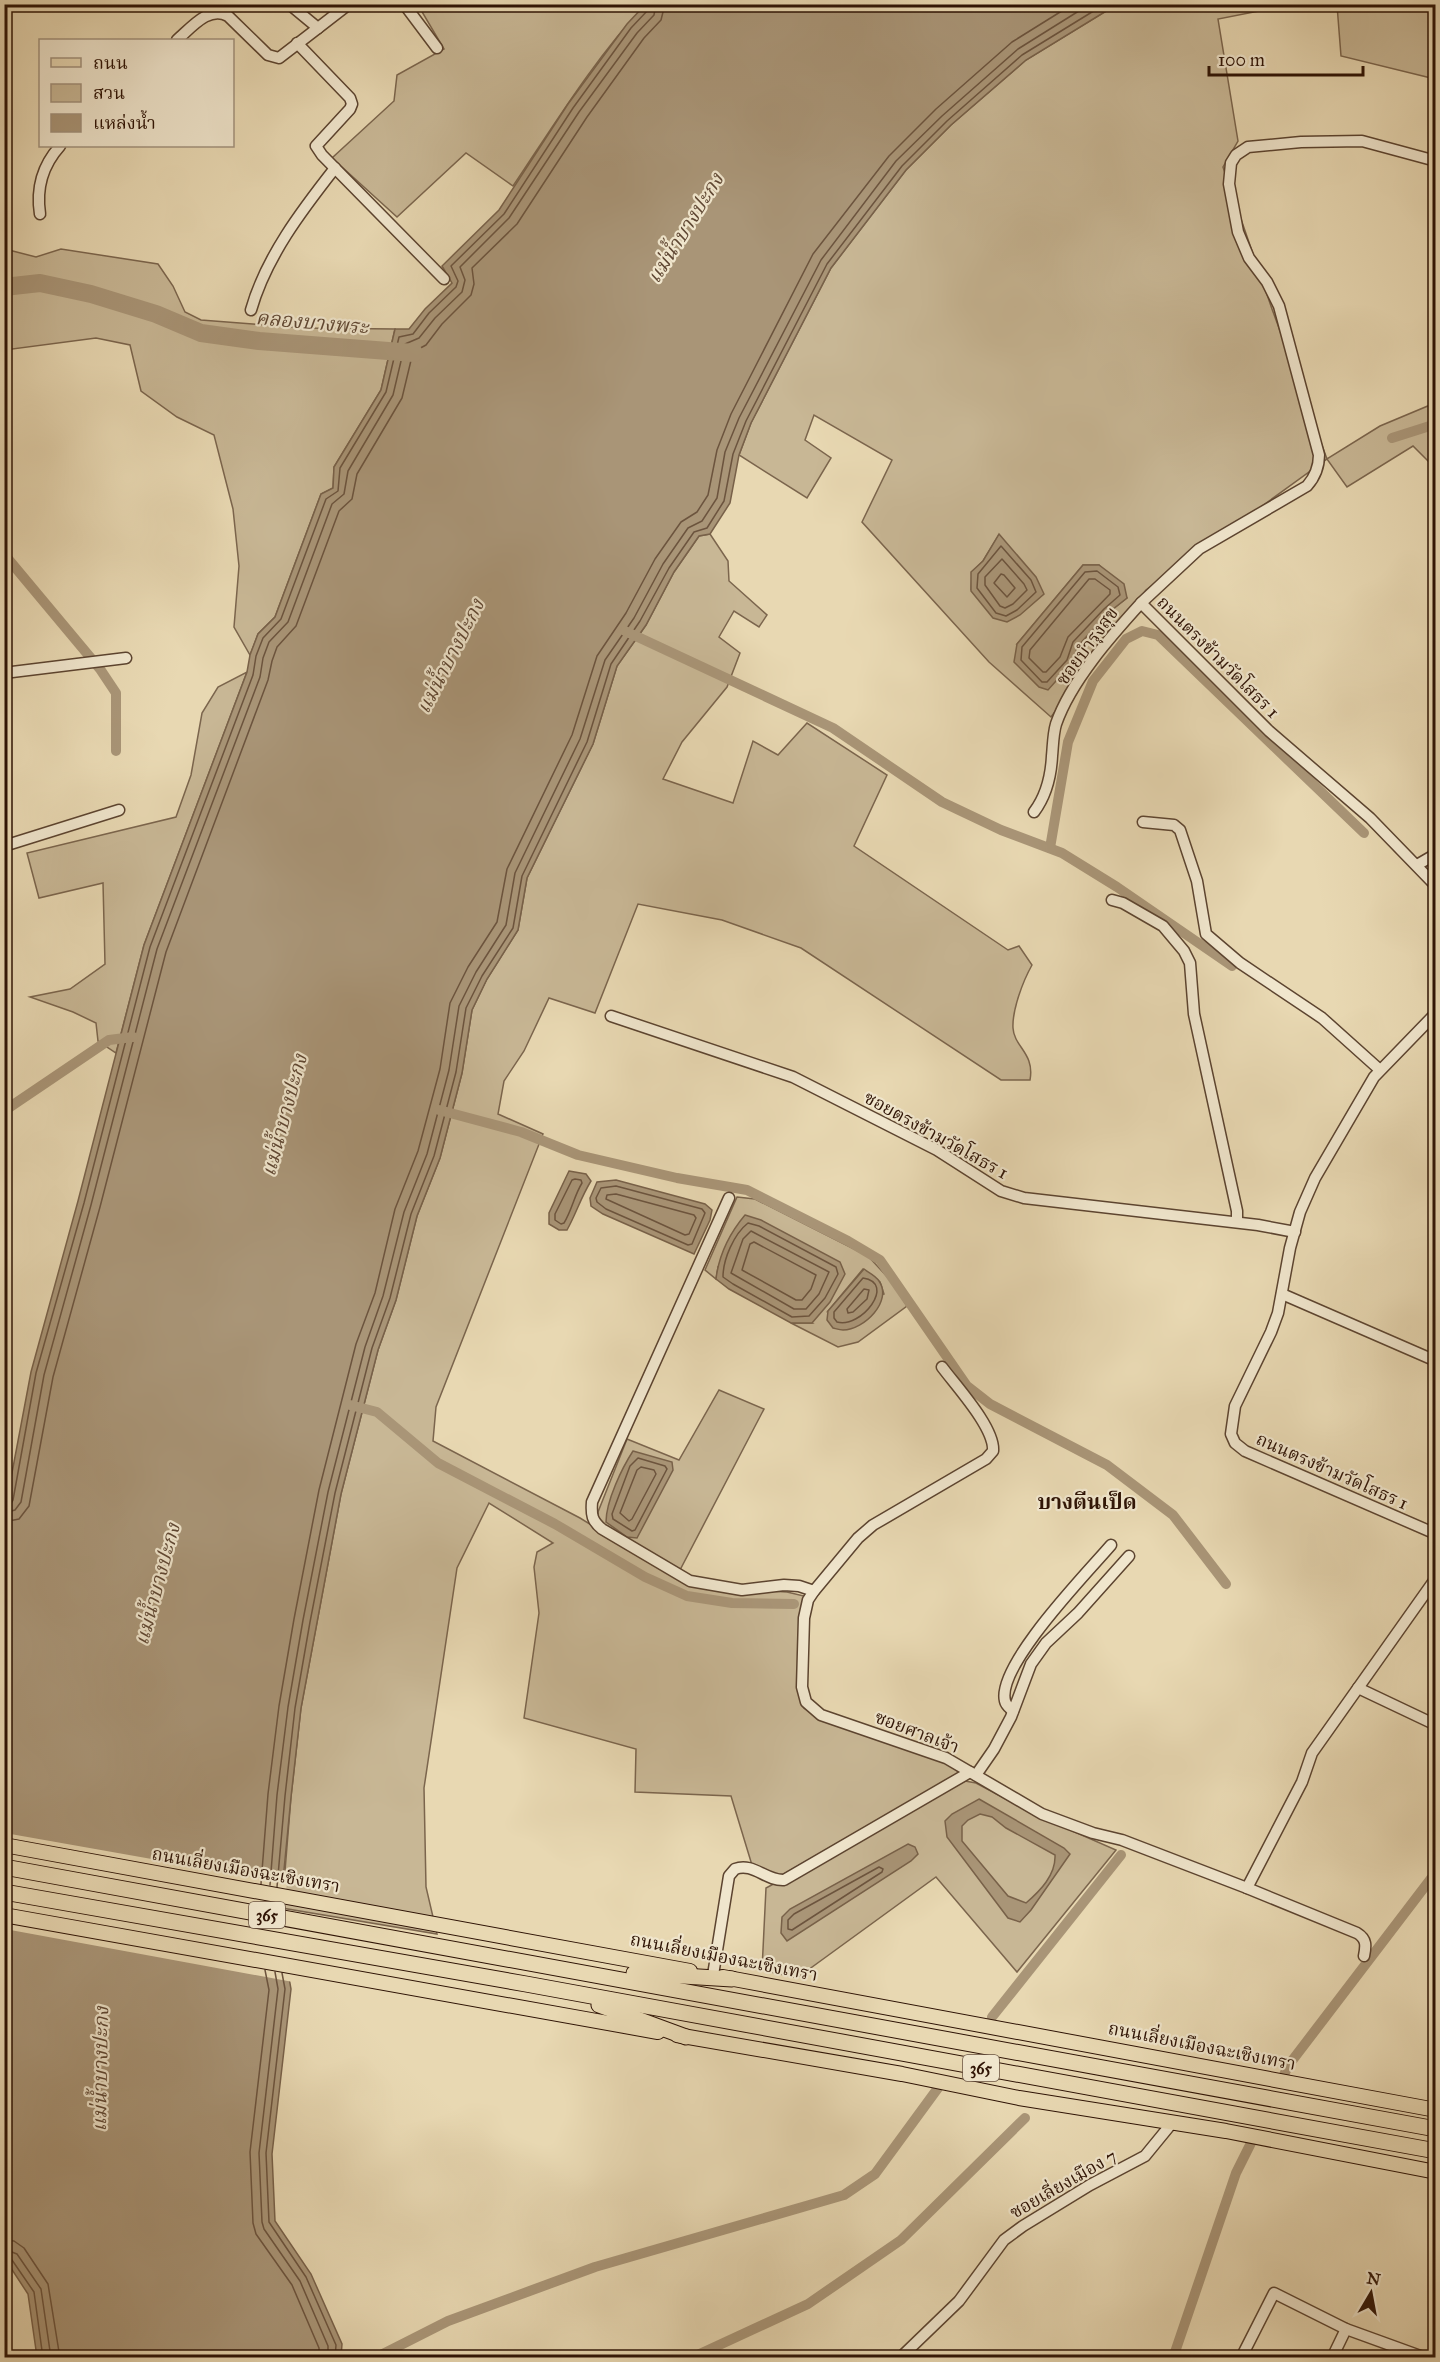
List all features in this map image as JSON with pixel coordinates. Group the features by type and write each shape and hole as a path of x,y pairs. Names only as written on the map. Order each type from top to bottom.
{"highway":[{"name":"365","path":"4,1867 1436,2129"},
{"name":"365","path":"4,1892 560,1990 1436,2151"},
{"path":"565,1969 732,1979"},
{"path":"560,1990 686,2037"}],"main road":[{"name":"ถนนเลี่ยงเมืองฉะเชิงเทรา","path":"4,1845 1436,2110"},
{"name":"365","path":"4,1915 902,2074 1018,2098 1172,2123 1436,2172"}],"street":[{"path":"289,4 318,28"},
{"path":"178,39 205,17 214,12 221,12 228,16 268,56 279,58 349,4"},
{"path":"404,4 437,48"},
{"path":"297,43 350,98 352,104 316,146 444,279"},
{"name":"ถนนตรงข้ามวัดโสธร 1","path":"1436,161 1362,141 1270,144 1248,147 1236,155 1231,163 1229,184 1238,232 1249,258 1267,282 1279,306 1319,455 1319,464 1307,486 1199,549 1141,603 1269,731 1370,818 1436,886"},
{"path":"40,214 38,199 40,182 45,166 59,147"},
{"path":"251,310 261,280 305,207 335,168"},
{"name":"ซอยบำรุงสุข","path":"1034,812 1043,800 1052,763 1056,725 1066,704 1091,663 1141,603"},
{"path":"4,673 126,658"},
{"path":"4,846 119,810"},
{"path":"1143,822 1174,825 1180,830 1197,881 1206,934 1240,963 1322,1018 1380,1070"},
{"path":"1417,865 1436,854"},
{"path":"1112,900 1123,903 1163,926 1184,951 1190,963 1194,1014 1237,1210 1237,1222"},
{"name":"ถนนตรงข้ามวัดโสธร 1","path":"1436,1013 1380,1070 1367,1088 1315,1178 1300,1212 1271,1332 1235,1406 1230,1428 1235,1443 1245,1451 1436,1533"},
{"name":"ซอยตรงข้ามวัดโสธร 1","path":"611,1016 794,1077 937,1150 1001,1191 1024,1198 1237,1222 1295,1232"},
{"path":"729,1198 592,1502 591,1514 594,1522 602,1529 690,1581 742,1590 783,1585 799,1586 814,1591"},
{"path":"1282,1294 1436,1362"},
{"name":"ซอยศาลเจ้า","path":"942,1367 984,1425 994,1443 993,1451 986,1459 899,1508 865,1532 814,1591 806,1607 803,1628 802,1687 809,1707 829,1718 946,1758 1042,1814 1093,1833 1122,1840 1357,1932 1363,1936 1365,1941 1364,1956"},
{"path":"1013,1711 1006,1705 1004,1698 1008,1680 1031,1636 1112,1545"},
{"path":"713,1976 729,1876 735,1869 748,1867 773,1879 784,1880 973,1773 994,1749 1013,1711 1031,1664 1046,1642 1078,1612 1129,1556"},
{"path":"1246,1888 1302,1782 1310,1756 1436,1578"},
{"path":"1358,1688 1436,1725"},
{"name":"ซอยเลี่ยงเมือง 7","path":"900,2358 959,2301 1004,2240 1090,2185 1145,2156 1172,2123"},
{"path":"1241,2358 1274,2293 1346,2329 1426,2358"},
{"path":"1332,2358 1346,2329"}],"green space":[{"path":"418,5 645,5 592,70 513,186 466,153 397,217 332,158 394,101 397,75 444,49"},
{"path":"1116,5 1291,5 1289,9 1269,9 1218,19 1238,141 1223,167 1327,459 1146,590 1051,717 989,662 862,522 892,460 814,415 805,440 831,458 807,498 739,455 751,423 831,268 906,170 951,125 1026,60","holes":["999,535 971,590 972,572 983,561","1083,565 1099,565 1127,598 1108,613 1078,646 1017,644"]},
{"path":"1337,5 1435,5 1435,79 1341,56"},
{"path":"5,249 36,257 61,249 158,264 173,286 185,312 201,320 304,328 395,329 381,390 334,467 333,488 321,494 275,617 258,634 250,655 234,627 239,566 233,509 214,435 177,417 141,391 130,345 96,338 5,350"},
{"path":"1435,403 1435,468 1413,446 1347,487 1327,459 1380,426"},
{"path":"710,534 728,561 729,581 767,615 759,627 734,611 719,637 740,653 727,687 682,742 663,779 733,803 753,741 778,755 807,723 887,775 854,846 1008,950 1019,946 1032,965 1019,996 1013,1028 1014,1035 1030,1063 1030,1080 1001,1080 801,948 722,920 638,904 595,1013 549,998 524,1051 504,1081 498,1114 543,1134 436,1407 433,1441 580,1518 690,1586 787,1592 804,1596 798,1670 804,1708 819,1718 953,1766 959,1773 784,1874 755,1875 731,1796 635,1792 636,1749 524,1718 539,1613 534,1567 537,1552 553,1543 489,1503 457,1568 424,1788 426,1887 437,1934 282,1908 301,1708 341,1494 378,1350 396,1300 417,1216 440,1158 462,1073 472,1010 487,979 518,930 527,878 593,744 617,666 646,625 674,572 699,536"},
{"path":"247,672 144,945 116,1053 98,1041 96,1023 73,1012 30,997 70,989 105,964 103,883 39,898 27,853 176,817 191,775 202,713 218,687"},
{"path":"737,1197 755,1199 868,1256 893,1283 907,1306 858,1342 838,1347 791,1323 812,1323 718,1267 716,1279 705,1270","holes":["863,1269 880,1282 884,1294 828,1311"]},
{"path":"719,1390 764,1409 680,1570 607,1528 598,1520 598,1512 627,1439 679,1460"},
{"path":"5,1462 13,1469 5,1515"},
{"path":"965,1781 976,1783 1036,1815 1116,1850 1017,1972 936,1877 797,1978 762,1970 766,1888"}],"water":[{"name":"แม่น้ำบางปะกง","path":"645,5 1116,5 1026,60 951,125 906,170 831,268 751,423 739,455 730,503 710,534 699,536 674,572 646,625 617,666 593,744 527,878 518,930 487,979 472,1010 462,1073 440,1158 417,1216 396,1300 378,1350 341,1494 301,1708 291,1797 279,1922 291,1989 272,2154 275,2221 311,2274 342,2344 341,2357 37,2357 28,2294 5,2259 4,1515 31,1372 144,945 247,672 250,655 258,634 275,617 321,494 333,488 334,467 381,390 395,329 409,329 425,309 452,283 442,266 499,210 568,104 627,24"},
{"path":"999,534 1036,577 1044,594 1020,615 1007,622 993,618 971,591 971,572 983,561"},
{"path":"1083,565 1099,565 1124,584 1127,598 1108,613 1078,646 1072,663 1048,690 1039,687 1014,662 1017,644"},
{"path":"569,1171 586,1174 591,1181 567,1230 559,1230 549,1224 549,1213"},
{"path":"616,1180 705,1204 712,1210 710,1220 694,1254 603,1214 591,1206 590,1198 597,1182"},
{"path":"745,1215 761,1220 840,1262 845,1274 830,1302 812,1323 791,1323 729,1289 716,1279 726,1245"},
{"path":"864,1269 879,1281 882,1297 879,1305 867,1320 851,1329 833,1328 827,1320 828,1311"},
{"path":"633,1451 672,1462 673,1470 637,1538 627,1537 606,1522 612,1495"},
{"path":"979,1799 1064,1848 1070,1854 1020,1922 1008,1918 947,1837 945,1821 952,1814","holes":["980,1814 992,1817 1006,1828 1055,1855 1050,1876 1042,1888 1026,1903 1008,1896 962,1841 962,1826 968,1820"]},
{"path":"908,1844 915,1847 918,1854 911,1861 787,1941 781,1933 782,1917 790,1909"}],"pier":[{"path":"5,1833 287,1883 282,1922 293,1982 5,1929"}],"waterway":[{"name":"คลองบางพระ","path":"4,287 40,283 91,294 156,314 201,333 259,341 414,353"},
{"path":"1392,438 1436,424"},
{"path":"4,554 100,669 116,693 116,751"},
{"path":"625,631 833,728 942,802 1001,830 1062,853 1117,887 1232,966"},
{"path":"1050,848 1068,742 1093,681 1126,639 1142,631 1158,635 1364,833"},
{"path":"4,1111 109,1040 133,1037"},
{"path":"439,1110 521,1132 578,1155 677,1178 747,1190 848,1241 880,1260 967,1386 990,1404 1107,1465 1173,1515 1226,1584"},
{"path":"350,1405 377,1412 438,1463 555,1524 645,1577 687,1596 732,1603 794,1604"},
{"path":"992,2017 1121,1855"},
{"path":"1284,2075 1288,2066 1436,1872"},
{"path":"375,2358 448,2321 595,2267 844,2195 875,2174 938,2088"},
{"path":"691,2358 808,2304 901,2240 1025,2118"},
{"path":"1173,2358 1236,2173 1251,2143"}],"district":[{"name":"บางตีนเป็ด","path":"1087,1502"}]}
